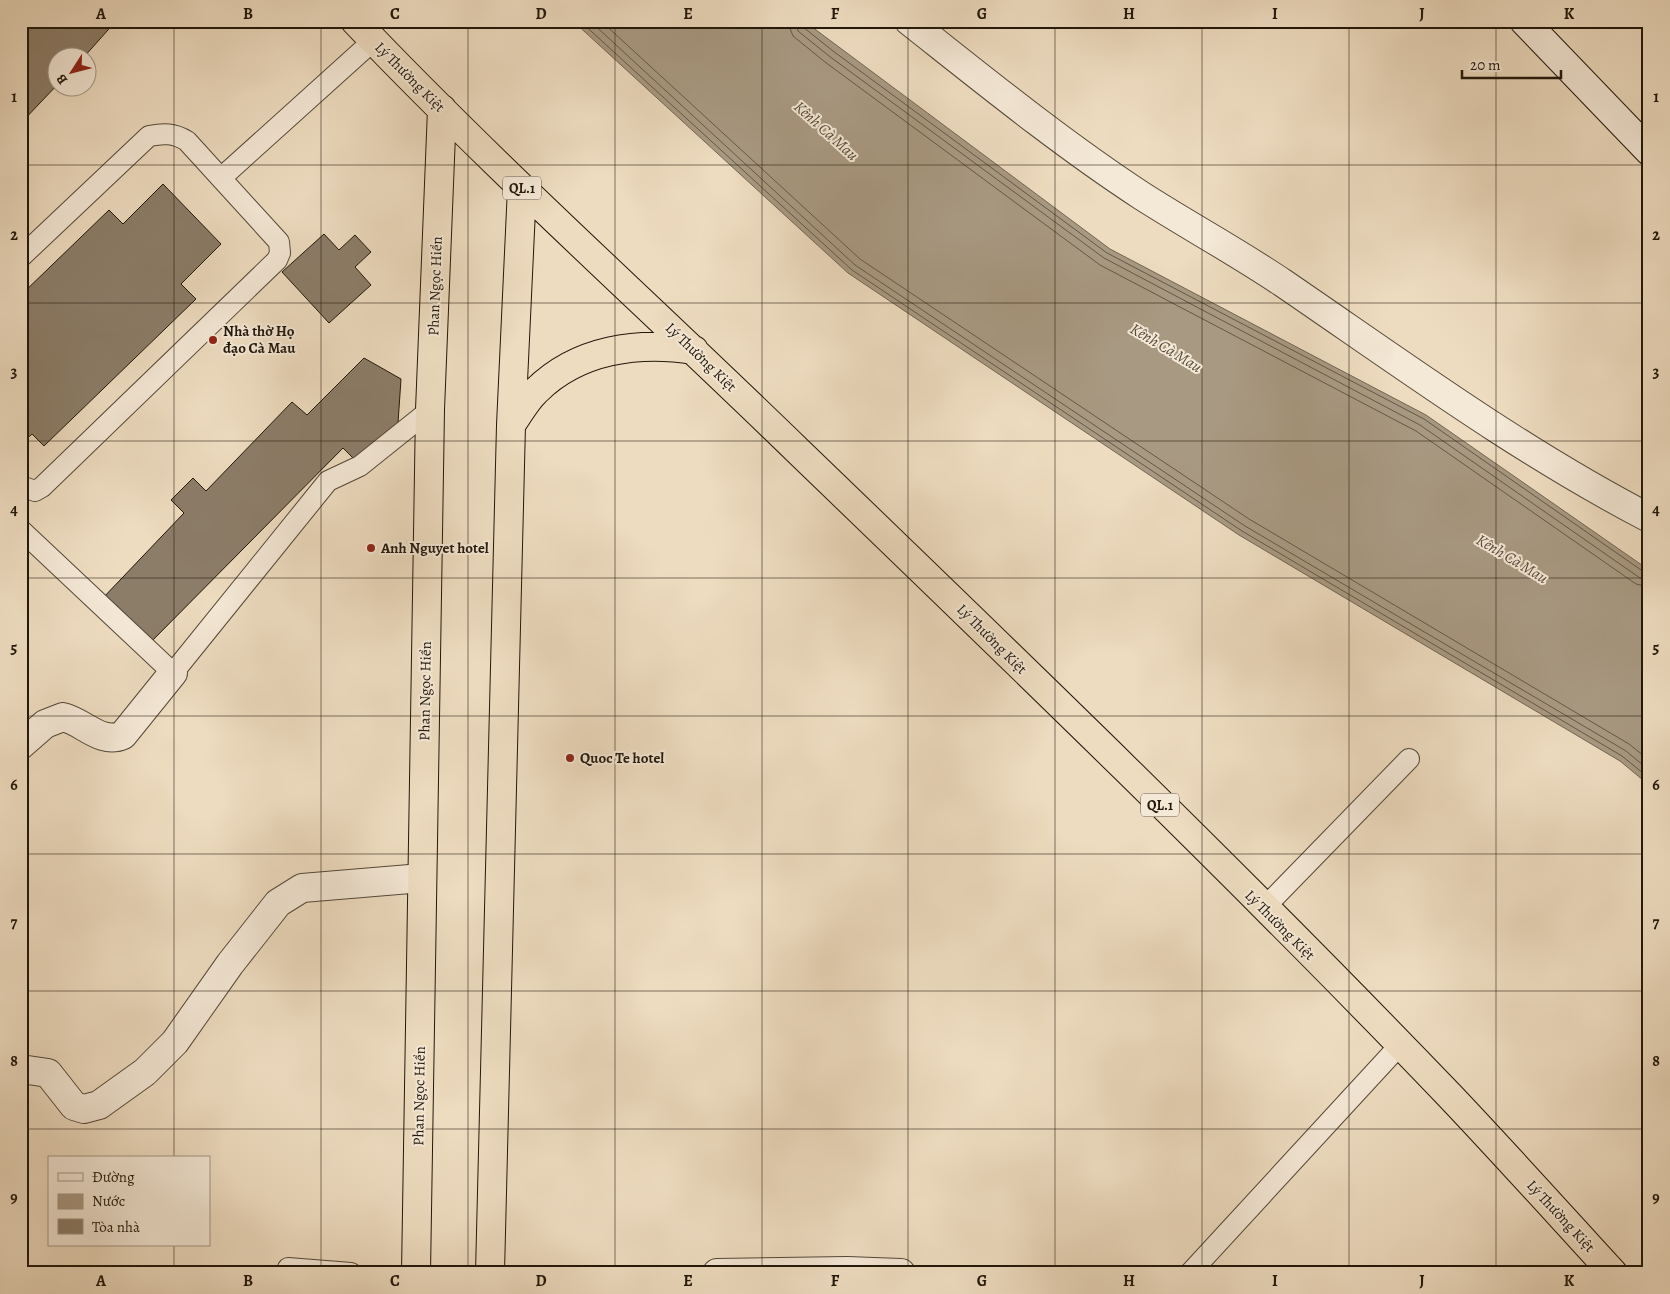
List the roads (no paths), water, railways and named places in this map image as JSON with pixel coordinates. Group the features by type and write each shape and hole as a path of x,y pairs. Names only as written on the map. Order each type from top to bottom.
{"highway":[{"name":"Lý Thường Kiệt","path":"365,31 522,188 694,350 978,624 1264,908 1449,1096 1613,1273"},
{"name":"Phan Ngọc Hiển","path":"416,1273 430,410 442,109"},
{"path":"490,1273 511,425 522,188"},
{"path":"511,425 536,391 557,375 582,360 611,350 639,346 667,346 694,350"}],"street":[{"path":"909,21 1027,114 1142,196 1241,254 1516,442 1565,473 1649,518"},
{"path":"1524,21 1649,151"},
{"path":"21,745 45,724 63,717 106,738 115,739 123,735 173,673"},
{"path":"21,1069 48,1073 74,1106 84,1109 99,1105 145,1072 175,1042 230,964 278,903 302,888 422,878"},
{"path":"717,1273 847,1270 901,1273"}],"lane":[{"path":"221,178 365,31"},
{"path":"21,257 149,136 162,133 175,134 188,141 278,242 280,253 277,260 42,487 35,491 21,486"},
{"path":"21,530 173,673 328,480 360,466 430,410"},
{"path":"1264,908 1409,759"},
{"path":"1190,1273 1399,1046"},
{"path":"288,1268 351,1273"}],"water":[{"name":"Kênh Cà Mau","path":"573,21 804,21 1110,249 1426,415 1649,570 1649,785 1620,761 1239,535 848,273"}],"place":[{"name":"Nhà thờ Họ đạo Cà Mau","path":"213,340"},
{"name":"Anh Nguyet hotel","path":"371,548"},
{"name":"Quoc Te hotel","path":"570,758"}]}
